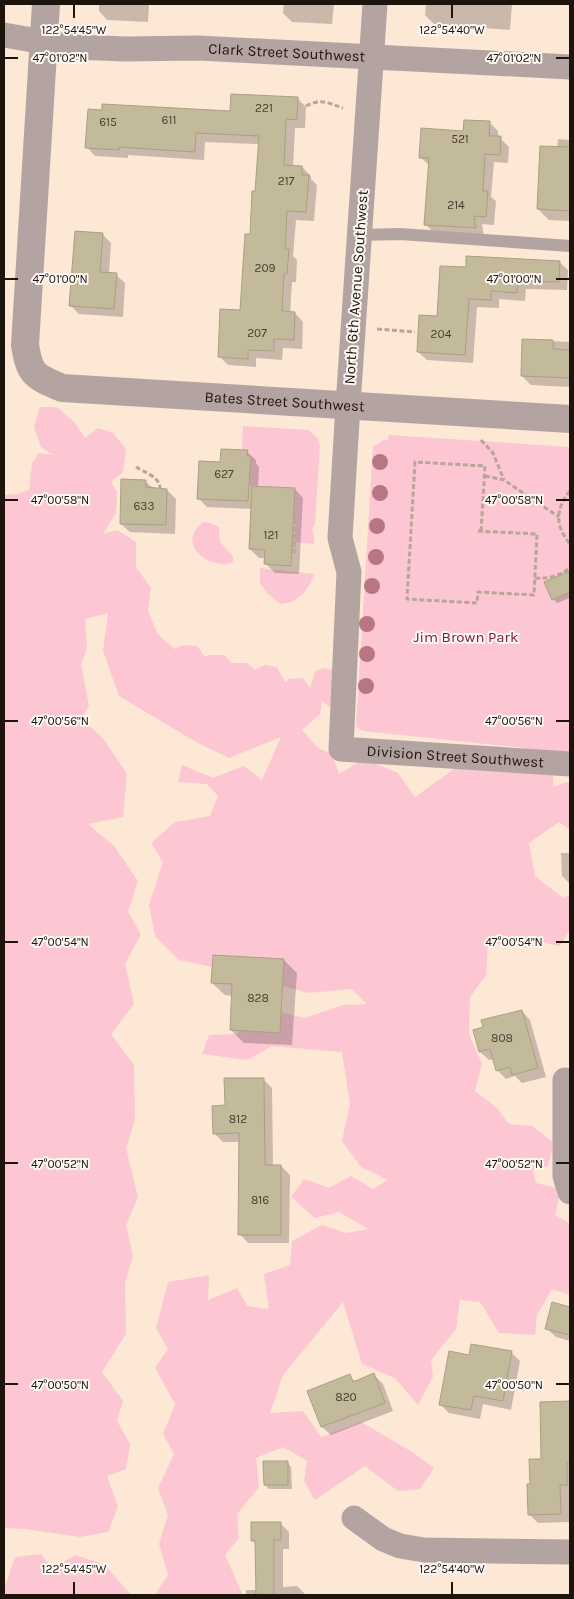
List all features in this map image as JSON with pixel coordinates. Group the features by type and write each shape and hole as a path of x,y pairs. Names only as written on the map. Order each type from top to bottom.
{"street":[{"name":"Bates Street Southwest","path":"46,4 25,345 30,368 38,377 62,388 570,418"},
{"name":"North 6th Avenue Southwest","path":"341,749 349,572 340,538 375,4"},
{"name":"Clark Street Southwest","path":"4,36 72,47 126,49 198,48 570,67"},
{"name":"Division Street Southwest","path":"341,749 570,764"},
{"path":"566,1080 566,1176 570,1192"},
{"path":"354,1518 383,1540 400,1546 424,1550 570,1552"}],"lane":[{"path":"360,235 400,234 570,246"}],"path":[{"path":"306,106 316,101 324,101 344,108"},
{"path":"376,330 415,332"},
{"path":"480,438 492,453 504,480"},
{"path":"415,462 485,466 485,476 479,531 537,534 534,595 478,592 477,602 407,599 415,462"},
{"path":"136,467 157,480 160,488"},
{"path":"485,476 504,480 559,517"},
{"path":"570,491 563,499 559,510 562,534 570,544"},
{"path":"294,520 294,553"},
{"path":"535,578 555,577 570,568"}],"green space":[{"name":"Jim Brown Park","path":"40,407 57,407 75,423 85,438 98,428 113,433 126,449 123,472 111,482 117,492 116,513 103,534 117,530 136,542 136,567 151,588 148,611 158,634 174,649 184,645 197,646 205,657 224,655 231,663 247,663 255,670 265,665 277,667 285,682 289,679 303,678 310,688 315,671 324,668 340,670 331,708 322,701 320,714 302,730 318,748 332,754 339,774 364,759 398,773 415,797 476,753 496,765 524,748 363,731 356,727 373,447 384,440 388,440 389,435 570,447 570,753 554,751 553,787 570,781 570,830 559,822 529,843 535,876 563,898 570,895 570,930 560,946 540,942 527,948 488,943 486,975 470,997 469,1034 482,1064 475,1091 497,1108 509,1124 532,1126 554,1143 548,1166 533,1170 536,1183 561,1189 555,1215 570,1224 570,1295 552,1289 537,1315 535,1335 499,1333 480,1302 460,1300 456,1329 431,1360 433,1377 418,1405 395,1378 362,1364 343,1302 283,1375 270,1413 303,1411 321,1437 361,1422 409,1450 434,1468 420,1489 398,1491 365,1466 315,1500 304,1481 307,1461 283,1447 256,1458 259,1487 237,1514 239,1538 225,1555 242,1593 240,1595 157,1595 156,1593 168,1575 159,1544 168,1515 158,1488 174,1454 163,1434 175,1404 155,1368 168,1349 156,1328 168,1282 209,1275 208,1300 237,1288 247,1306 269,1309 264,1274 290,1265 292,1241 322,1225 346,1233 368,1229 339,1212 315,1218 291,1197 304,1179 329,1188 351,1176 373,1189 388,1180 361,1167 342,1141 350,1104 342,1052 272,1046 247,1060 202,1054 209,1035 237,1034 270,1010 305,1018 343,1005 367,1004 352,989 308,993 227,970 179,960 155,936 149,905 163,862 151,843 175,822 210,816 218,796 207,784 178,782 182,765 213,778 244,766 262,780 281,737 229,758 196,742 119,696 103,651 108,613 85,619 87,648 81,665 89,706 81,719 102,737 127,774 123,817 88,824 114,846 138,881 128,912 141,934 125,964 134,1004 111,1034 134,1065 135,1120 126,1148 138,1197 126,1225 133,1256 125,1283 126,1334 102,1372 123,1401 117,1421 130,1444 126,1469 107,1476 118,1507 108,1532 80,1537 4,1528 4,495 17,494 29,490 32,463 39,453 53,455 41,447 34,427"},
{"path":"243,426 308,430 317,437 320,445 315,524 312,529 314,544 295,542 295,488 249,485 251,457 247,456 247,451 242,450"},
{"path":"203,522 219,527 220,542 233,556 233,562 226,564 217,563 200,555 192,540 195,532"},
{"path":"260,568 314,574 302,595 292,601 280,604 267,593 260,583"},
{"path":"41,1554 52,1568 76,1555 105,1565 131,1595 4,1595 4,1589 15,1557"}],"building":[{"path":"231,94 298,97 297,120 286,119 284,165 302,166 302,175 309,175 306,212 287,211 285,249 289,249 287,274 284,274 282,311 295,312 294,340 274,339 274,351 248,350 248,359 218,357 220,309 240,310 245,234 250,234 252,191 255,191 259,136 196,133 195,152 119,147 119,150 85,148 88,109 102,110 102,104 230,111"},
{"path":"464,120 490,121 489,136 501,136 500,155 485,154 483,191 488,191 486,217 474,216 476,228 424,225 429,158 419,158 421,128 463,131"},
{"path":"540,146 570,147 570,211 537,209"},
{"path":"75,231 103,233 100,272 117,273 114,309 69,306"},
{"path":"466,256 560,261 559,282 518,281 517,293 491,291 491,300 469,299 465,355 417,352 419,315 437,316 440,266 466,267"},
{"path":"522,339 553,340 553,349 570,350 570,378 521,376"},
{"path":"221,449 248,450 247,456 251,456 248,501 197,499 199,461 220,462"},
{"path":"121,479 146,480 146,487 167,489 166,525 120,524"},
{"path":"252,486 295,488 291,566 264,564 265,550 249,549"},
{"path":"570,571 570,592 552,600 544,582"},
{"path":"213,955 284,959 280,1033 230,1030 232,984 211,983"},
{"path":"522,1010 538,1068 512,1075 510,1067 496,1071 490,1049 479,1052 473,1030 483,1027 481,1020"},
{"path":"224,1078 264,1078 265,1165 281,1165 281,1235 238,1235 239,1133 213,1134 212,1106 225,1105"},
{"path":"552,1302 570,1307 570,1335 545,1329"},
{"path":"471,1344 512,1351 503,1401 474,1396 471,1410 439,1405 449,1351 469,1355"},
{"path":"374,1373 385,1403 321,1427 307,1391 350,1374 353,1382"},
{"path":"570,1401 570,1462 567,1462 567,1485 560,1485 561,1514 528,1515 527,1484 530,1484 529,1459 541,1459 540,1402"},
{"path":"263,1461 288,1461 288,1485 264,1485"},
{"path":"251,1522 281,1522 281,1540 274,1540 274,1595 256,1595 255,1541 251,1541"}]}
